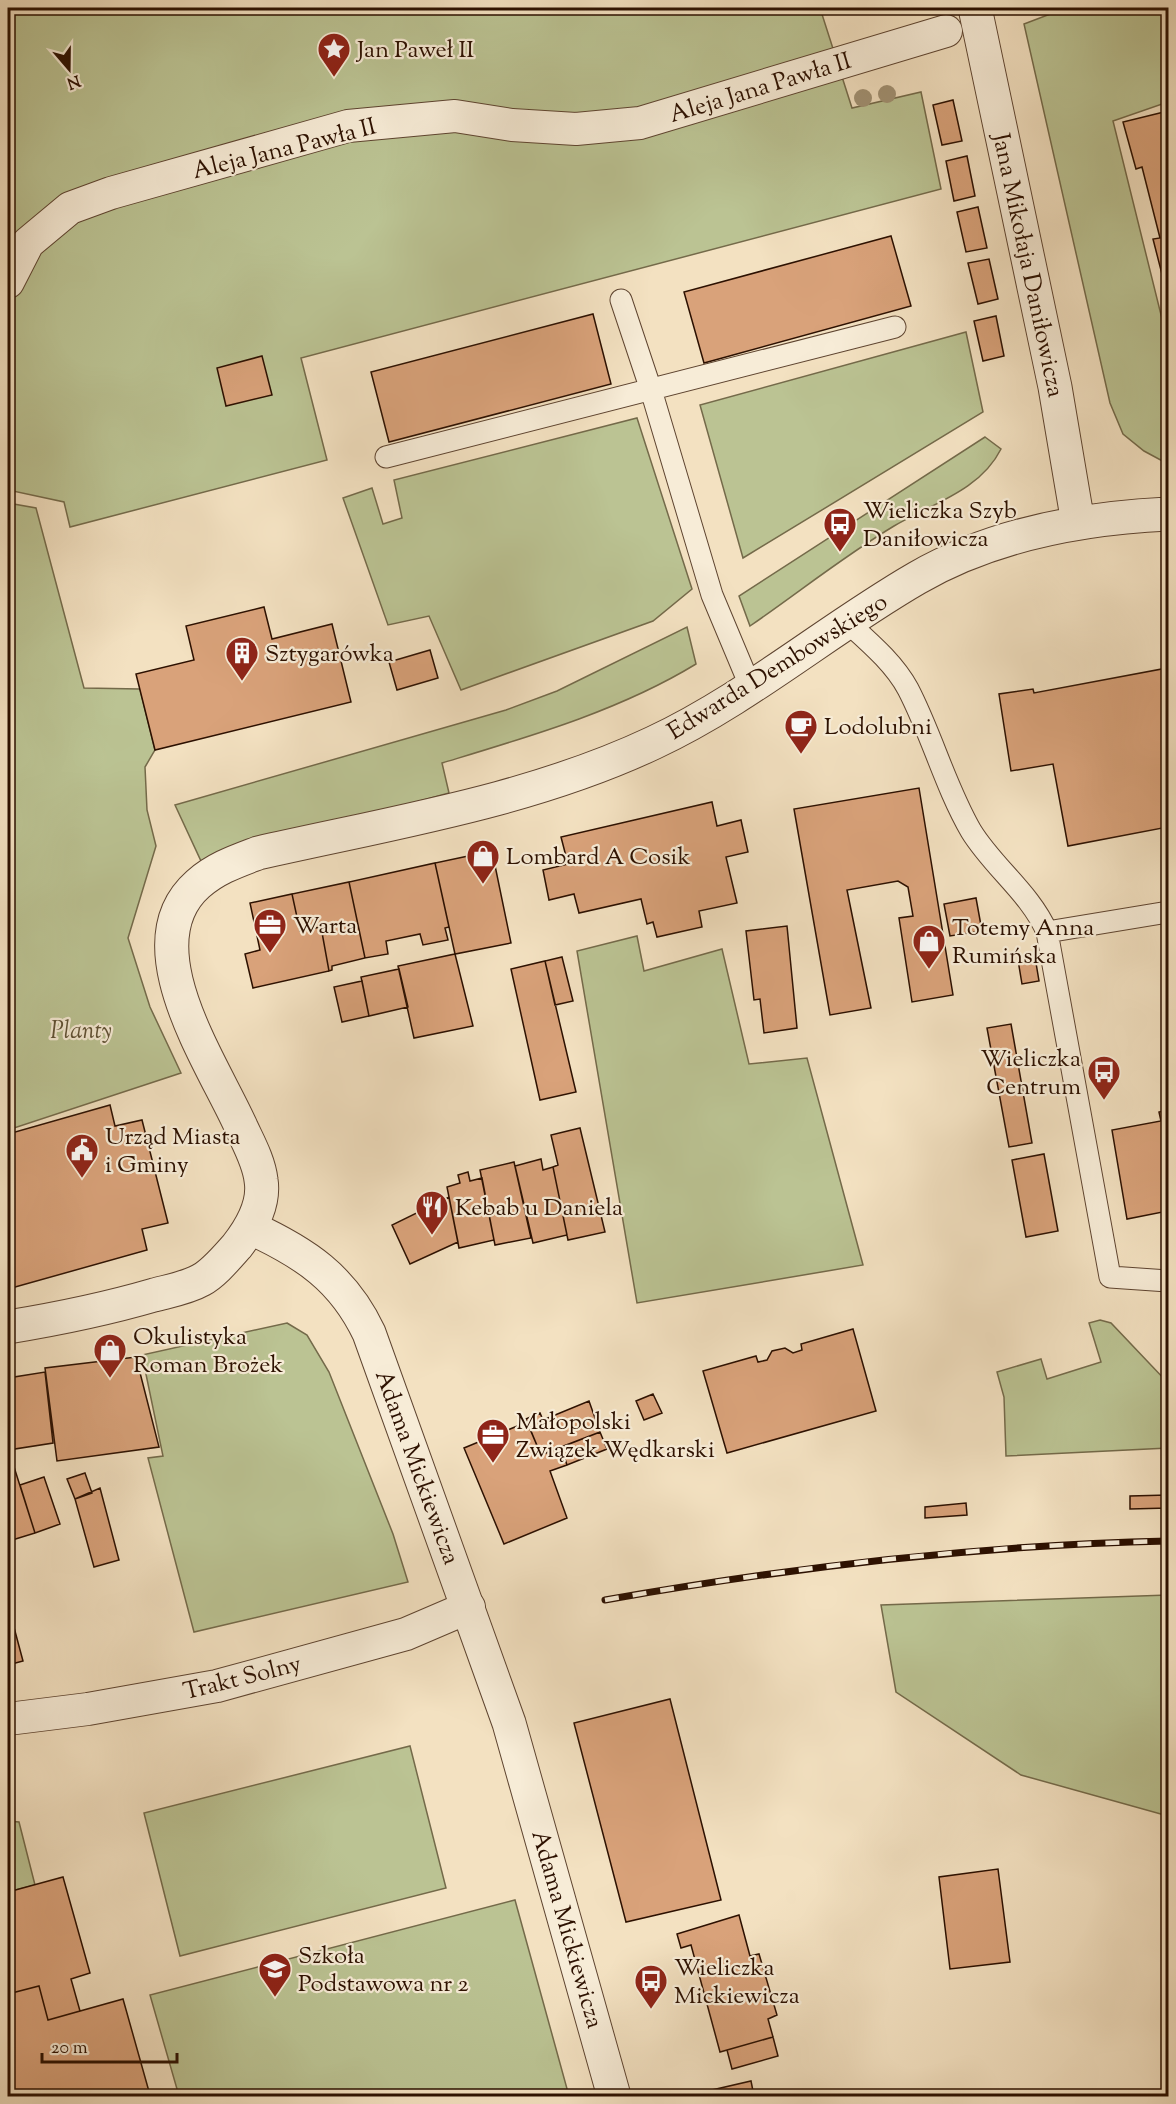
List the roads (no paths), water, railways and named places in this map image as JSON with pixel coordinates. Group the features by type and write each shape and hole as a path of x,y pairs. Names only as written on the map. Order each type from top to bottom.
{"street":[{"name":"Jana Mikołaja Daniłowicza","path":"975,8 1055,387 1078,523"},
{"name":"Aleja Jana Pawła II","path":"8,282 28,243 70,208 111,193 348,126 455,116 512,125 576,129 640,123 946,31"},
{"name":"Edwarda Dembowskiego","path":"251,1228 262,1181 253,1152 230,1100 184,1008 172,967 172,935 186,897 198,884 223,866 258,853 499,797 581,773 654,743 751,688 847,622 918,578 972,551 1022,535 1078,523 1168,514"},
{"path":"8,1327 109,1308 202,1280 229,1256 251,1228"},
{"name":"Adama Mickiewicza","path":"251,1228 320,1266 341,1288 361,1316 469,1607 519,1755 614,2097"},
{"name":"Trakt Solny","path":"8,1719 88,1709 217,1686 406,1634 469,1607"}],"lane":[{"path":"621,300 651,390 712,595 751,688"},
{"path":"386,457 895,327"},
{"path":"847,622 879,651 908,688 970,829 986,853 1039,913 1048,937 1110,1277 1168,1281"},
{"path":"1048,937 1168,912"}],"railway":[{"path":"605,1600 745,1577 886,1560 1027,1547 1168,1541"}],"place":[{"name":"Jan Paweł II","path":"334,78"},
{"name":"Wieliczka Szyb Daniłowicza","path":"840,553"},
{"name":"Sztygarówka","path":"242,682"},
{"name":"Lodolubni","path":"801,755"},
{"name":"Lombard A Cosik","path":"483,885"},
{"name":"Warta","path":"270,954"},
{"name":"Totemy Anna Rumińska","path":"929,970"},
{"name":"Wieliczka Centrum","path":"1104,1101"},
{"name":"Urząd Miasta i Gminy","path":"82,1179"},
{"name":"Kebab u Daniela","path":"432,1236"},
{"name":"Okulistyka Roman Brożek","path":"110,1379"},
{"name":"Małopolski Związek Wędkarski","path":"493,1464"},
{"name":"Szkoła Podstawowa nr 2","path":"275,1998"},
{"name":"Wieliczka Mickiewicza","path":"651,2010"}],"park label":[{"name":"Planty","path":"81,1030"}]}
